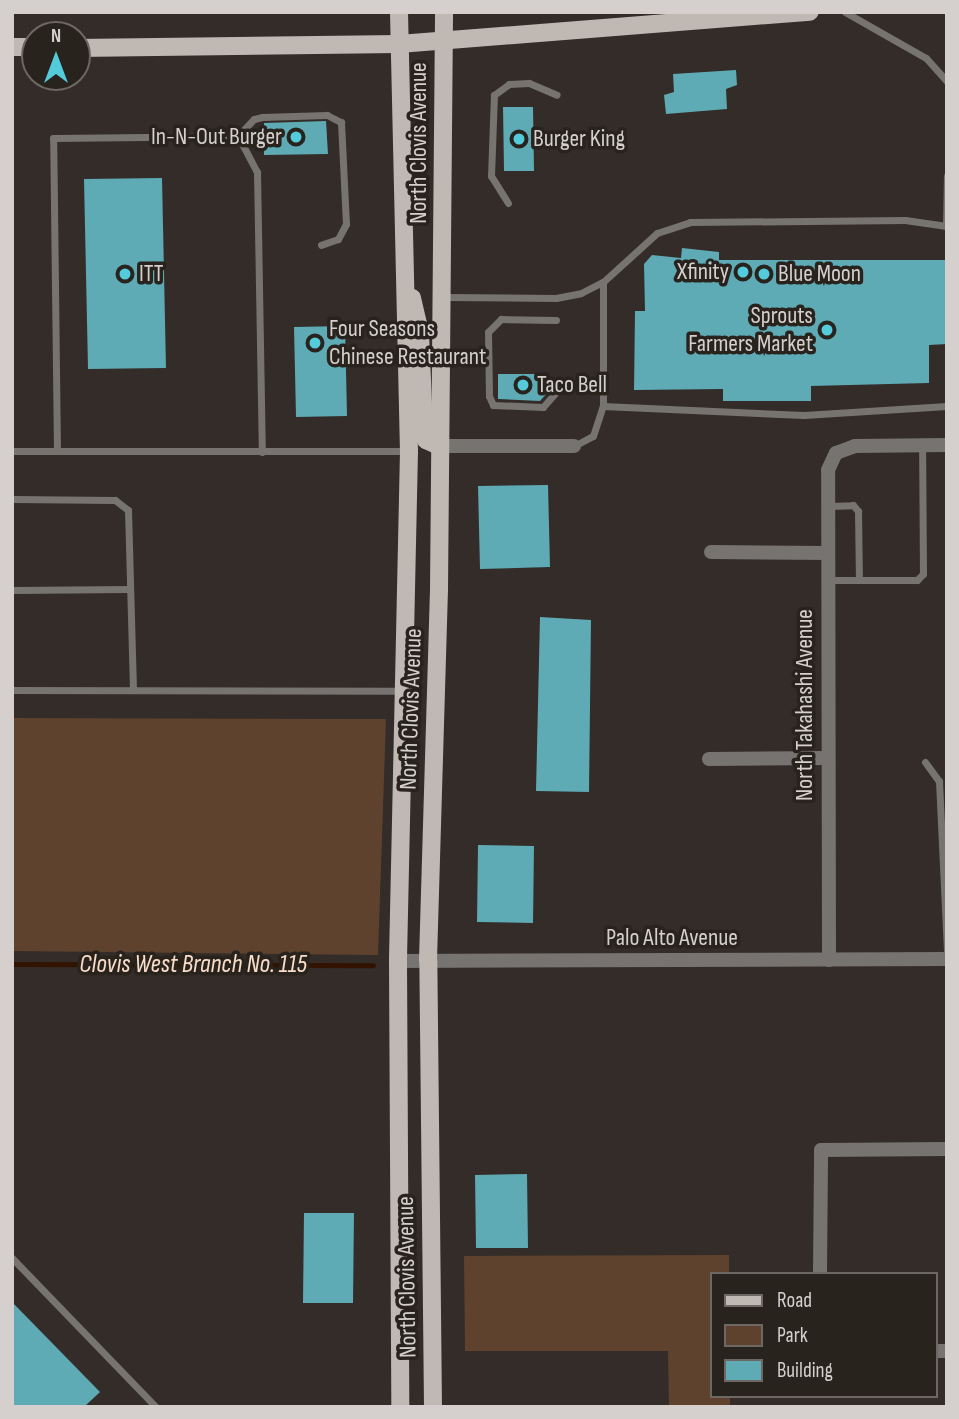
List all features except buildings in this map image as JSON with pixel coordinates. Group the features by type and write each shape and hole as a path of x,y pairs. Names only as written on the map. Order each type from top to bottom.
{"main road":[{"name":"North Clovis Avenue","path":"399,12 408,452 398,961 400,1407"},
{"name":"North Clovis Avenue","path":"433,1407 428,960 443,297 444,12"},
{"path":"690,22 724,12"},
{"path":"91,48 399,44 810,12"},
{"path":"402,253 420,333 424,430 426,440 439,446"}],"street":[{"path":"922,445 947,445"},
{"name":"North Takahashi Avenue","path":"829,960 828,470 836,453 855,446 922,445"},
{"path":"439,446 574,446"},
{"path":"711,552 827,552"},
{"path":"709,758 828,758"},
{"name":"Palo Alto Avenue","path":"398,961 947,959"},
{"path":"820,1272 821,1150 947,1149"}],"lane":[{"path":"845,12 926,58 947,81"},
{"path":"508,203 491,176 494,95 509,84 529,83 557,94"},
{"path":"57,451 53,138 238,136 254,119 262,117 327,115 341,122 346,224 338,239 321,245"},
{"path":"238,136 257,172 262,452"},
{"path":"443,297 556,298 603,282 657,233 690,222 915,220 947,226 947,176"},
{"path":"574,446 593,436 603,406 603,282"},
{"path":"556,320 496,321 488,332 489,396 493,405 543,407 556,392"},
{"path":"603,406 804,415 947,406"},
{"path":"828,580 917,580 923,574 922,445"},
{"path":"12,451 408,452"},
{"path":"12,499 115,500 128,510 133,690"},
{"path":"827,506 853,505 858,511 859,580"},
{"path":"12,590 131,589"},
{"path":"12,690 404,691"},
{"path":"925,762 939,781 947,951"},
{"path":"12,1258 156,1407"}],"green space":[{"path":"12,718 386,719 378,955 12,951"},
{"path":"729,1255 729,1272 710,1272 710,1398 730,1398 730,1407 669,1407 668,1351 465,1351 464,1256"}],"waterway":[{"name":"Clovis West Branch No. 115","path":"12,964 373,965"}],"place":[{"name":"In-N-Out Burger","path":"296,137"},
{"name":"Burger King","path":"519,139"},
{"name":"Xfinity","path":"743,272"},
{"name":"ITT","path":"125,274"},
{"name":"Blue Moon","path":"764,274"},
{"name":"Sprouts Farmers Market","path":"827,330"},
{"name":"Four Seasons Chinese Restaurant","path":"315,343"},
{"name":"Taco Bell","path":"523,385"}]}
